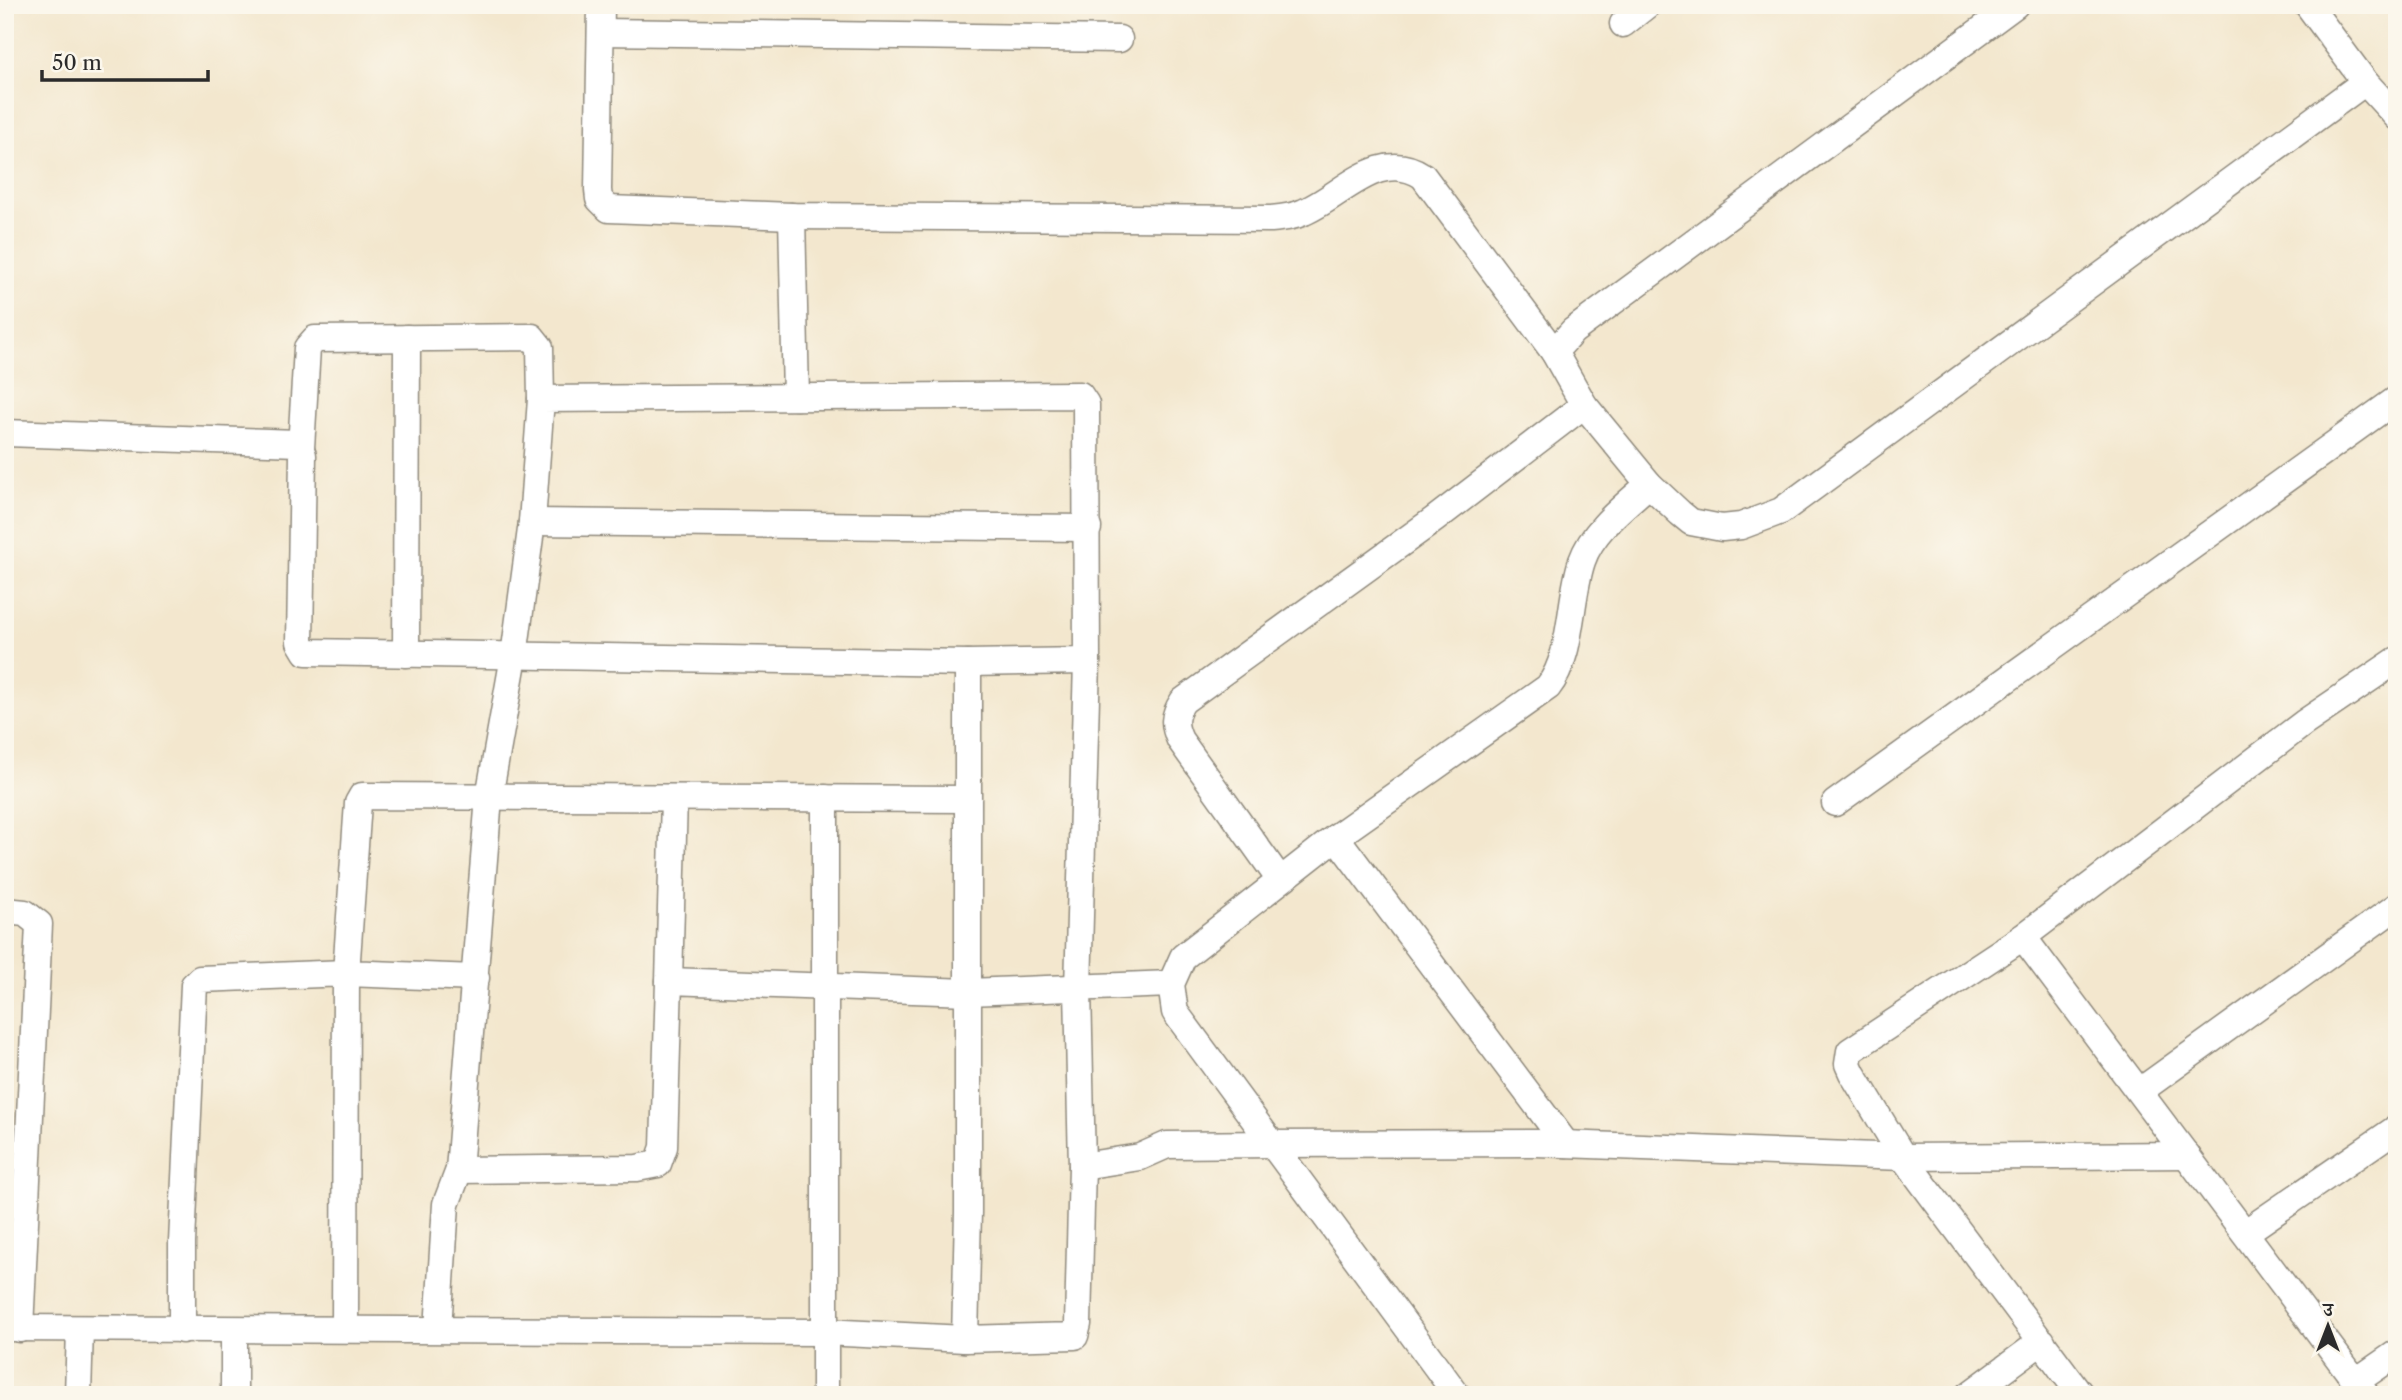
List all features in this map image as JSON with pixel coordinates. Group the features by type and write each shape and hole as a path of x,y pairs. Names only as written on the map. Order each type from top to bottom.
{"street":[{"path":"601,5 598,190 603,205 609,209 792,216 1271,219 1304,212 1384,167 1403,166 1423,176 1554,352 1584,405 1649,484 1691,522 1703,525 1741,526 1781,511 2365,82"},
{"path":"1623,24 1647,5"},
{"path":"1554,352 1573,331 2015,5"},
{"path":"2308,5 2365,82 2397,117"},
{"path":"601,32 1119,40"},
{"path":"792,216 796,397"},
{"path":"406,654 407,338"},
{"path":"438,1329 446,1204 459,1170 489,797 514,656 532,522 541,399 540,346 534,338 315,339 310,343 301,448 301,647 306,652 514,656 968,663 1087,661"},
{"path":"5,911 25,913 39,924 13,1329 824,1332 965,1339 1074,1336 1078,1324 1082,1166 1078,989 1087,661 1087,404 1080,395 541,399"},
{"path":"1835,803 2397,399"},
{"path":"1279,880 1174,729 1177,709 1182,701 1424,526 1584,405"},
{"path":"5,433 293,442 301,448"},
{"path":"1457,1395 1175,1012 1171,984 1183,957 1279,880 1548,687 1560,668 1574,591 1586,552 1602,528 1649,484"},
{"path":"532,522 1088,528"},
{"path":"2081,1395 1903,1157 1852,1073 1848,1064 1850,1051 2022,937 2305,723 2397,660"},
{"path":"965,1339 968,663"},
{"path":"345,1329 346,973 359,799 366,794 967,799"},
{"path":"459,1170 637,1168 658,1164 664,1147 674,798"},
{"path":"825,799 825,1395"},
{"path":"1336,837 1566,1144"},
{"path":"2140,1091 2397,906"},
{"path":"2022,937 2362,1387 2397,1353"},
{"path":"182,1330 182,1243 194,985 200,979 346,973 476,978"},
{"path":"669,981 968,992 1171,984"},
{"path":"2246,1232 2397,1128"},
{"path":"1082,1166 1140,1157 1167,1145 1566,1144 1903,1157 2187,1155"},
{"path":"78,1395 80,1329"},
{"path":"234,1331 234,1395"},
{"path":"1969,1395 2042,1340"}]}
